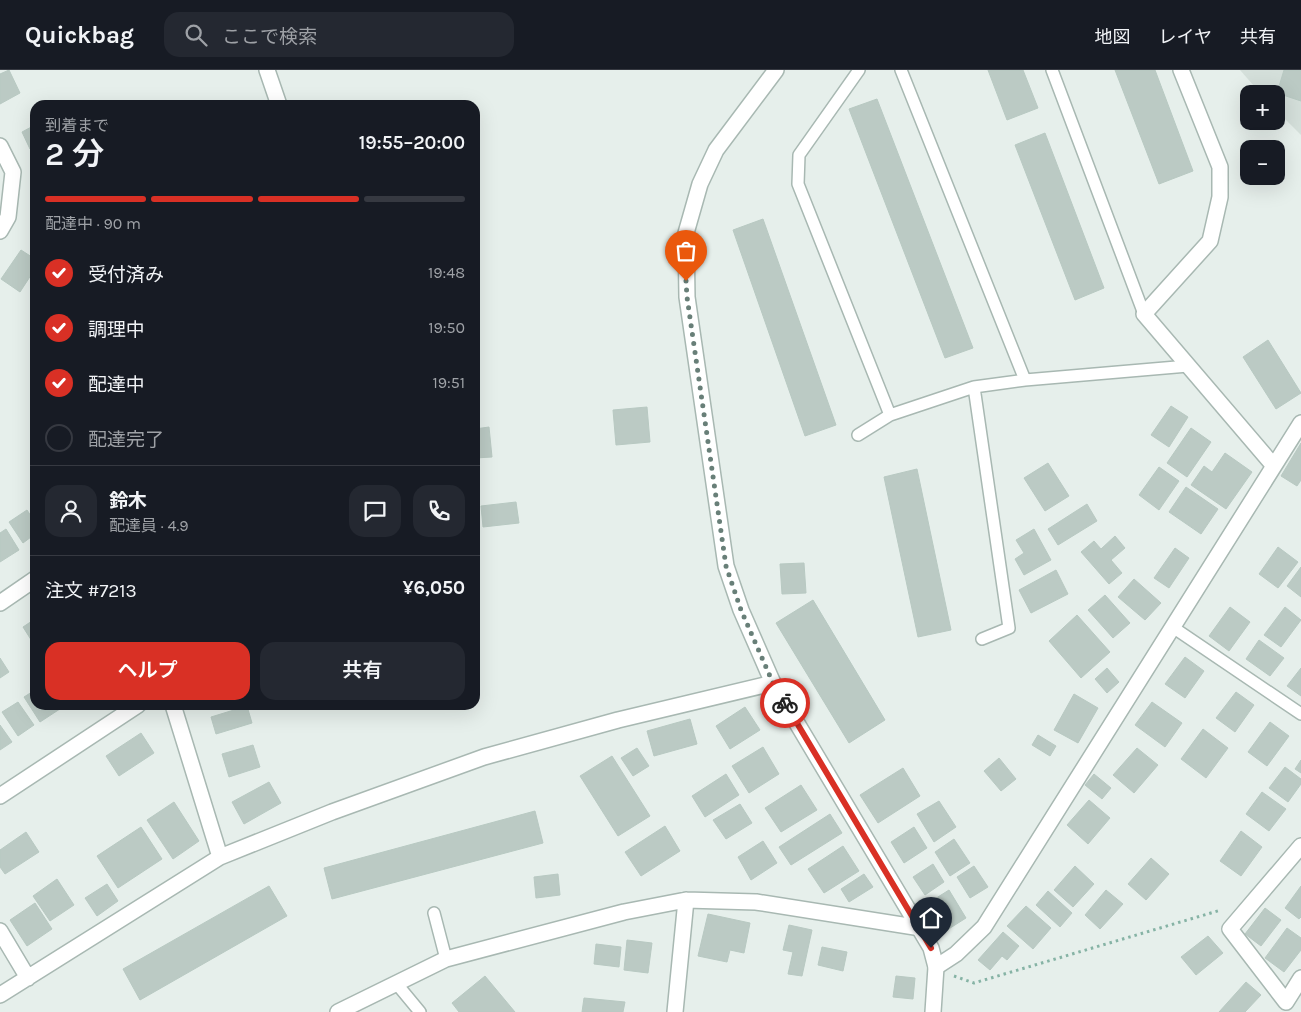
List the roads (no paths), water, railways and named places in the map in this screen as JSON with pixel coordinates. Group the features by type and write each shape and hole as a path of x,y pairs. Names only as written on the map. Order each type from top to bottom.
{"street":[{"path":"266,70 277,100"},
{"path":"776,70 716,150 700,184 686,233 687,297 726,566 741,610 773,683 921,928 931,948 936,967 932,1012"},
{"path":"1180,70 1220,167 1220,197 1210,241 1144,314 1273,465"},
{"path":"0,146 13,172 8,217 0,231"},
{"path":"936,967 956,954 984,927 1174,628 1273,465 1301,423"},
{"path":"0,603 30,583"},
{"path":"0,995 220,857 332,812 484,757 618,720 773,683"},
{"path":"0,796 130,710"},
{"path":"176,710 220,857"},
{"path":"1300,850 1230,929 1286,1002 1301,978"},
{"path":"338,1012 446,959 624,912 686,900 756,902 921,928"},
{"path":"675,1012 686,900"},
{"path":"0,931 28,978"}],"lane":[{"path":"859,70 799,155 798,184 890,415"},
{"path":"901,70 1025,380"},
{"path":"1052,70 1144,314"},
{"path":"858,435 890,415 974,387 1025,380 1188,366"},
{"path":"974,387 1009,628 982,639"},
{"path":"1174,628 1301,714"},
{"path":"434,913 446,959"},
{"path":"396,983 420,1012"}]}
